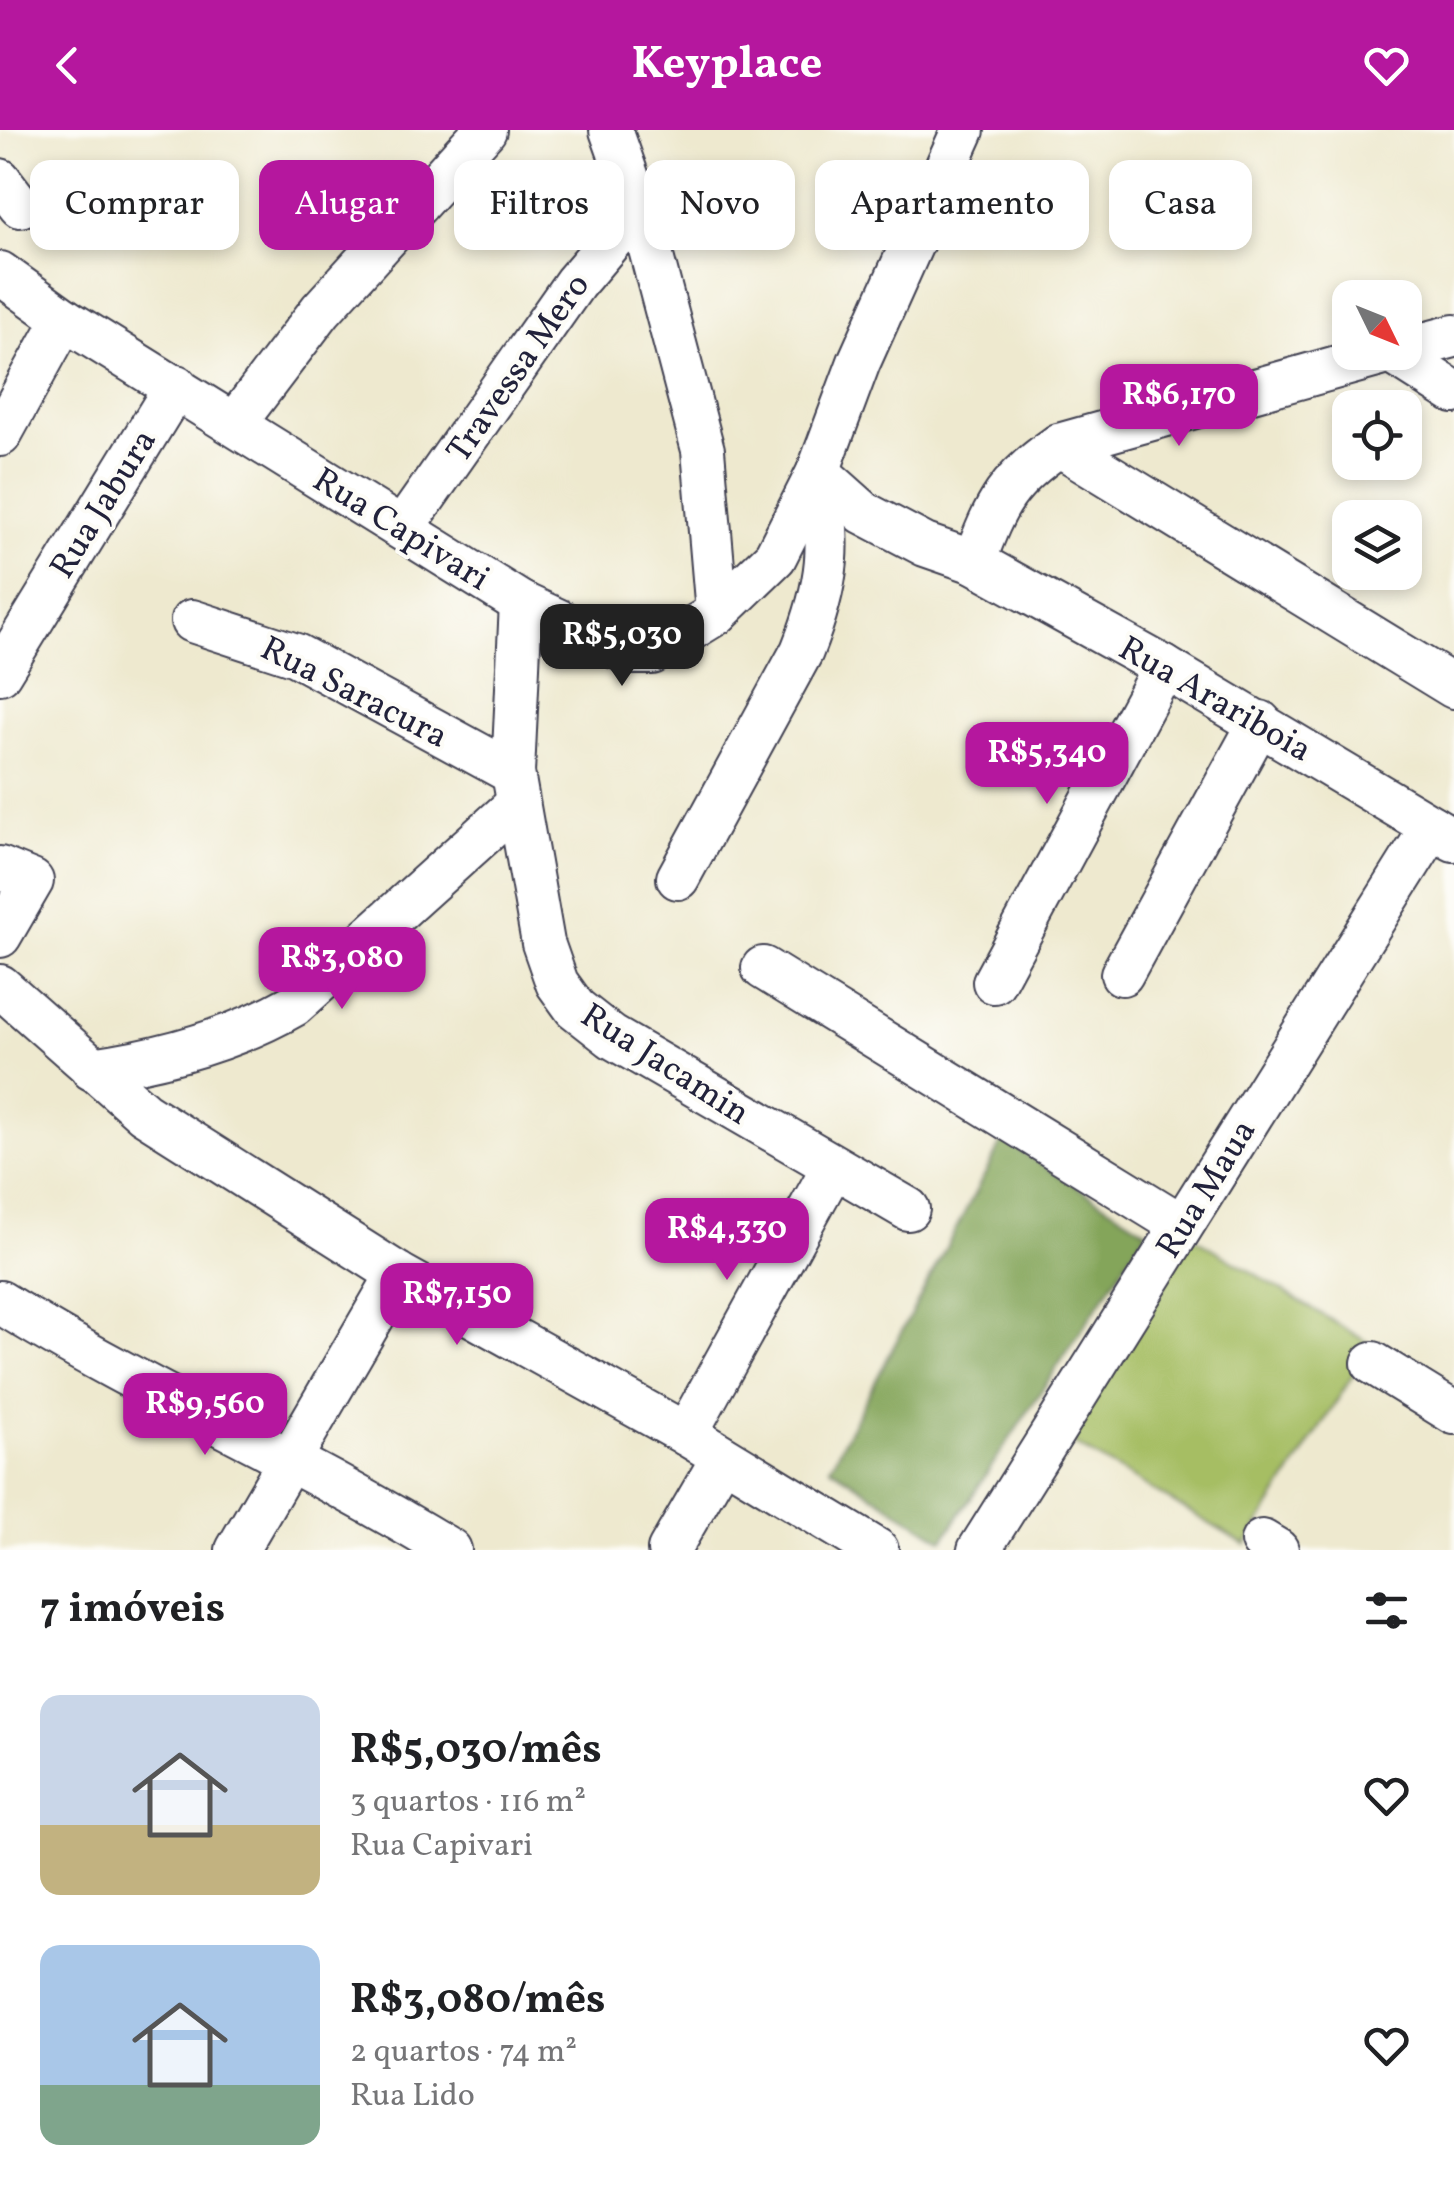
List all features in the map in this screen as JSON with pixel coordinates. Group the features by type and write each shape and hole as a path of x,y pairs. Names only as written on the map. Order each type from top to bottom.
{"street":[{"path":"234,423 320,310 485,130"},
{"path":"612,130 640,215 703,450 717,613"},
{"name":"Rua Capivari","path":"0,273 64,319 521,603 638,655 664,648 717,613 776,558 818,472 859,362 963,130"},
{"name":"Travessa Mero","path":"404,528 575,283 615,236 640,215"},
{"path":"0,434 64,319"},
{"path":"1422,344 1454,336"},
{"path":"974,562 1002,494 1020,472 1059,445 1332,369"},
{"path":"1419,370 1454,392"},
{"name":"Rua Jabura","path":"0,673 176,386"},
{"path":"1059,445 1454,687"},
{"path":"678,878 802,651 818,612 828,565 829,527 818,472"},
{"name":"Rua Arariboia","path":"818,472 864,513 925,545 974,562 1164,667 1443,834"},
{"name":"Rua Jacamin","path":"521,603 514,789 542,943 557,983 575,1008 612,1037 908,1209"},
{"name":"Rua Saracura","path":"192,621 296,655 514,789"},
{"path":"994,982 1164,667"},
{"path":"1122,974 1260,722"},
{"path":"92,1069 136,1062 252,1029 294,1005 514,789"},
{"name":"Rua Maua","path":"980,1550 1181,1225 1443,834"},
{"path":"0,936 16,874"},
{"path":"763,968 1181,1225"},
{"path":"0,986 144,1113 398,1274 686,1434 869,1548"},
{"path":"686,1434 832,1167"},
{"path":"237,1550 398,1274"},
{"path":"0,1302 127,1376 290,1460 450,1550"},
{"path":"1373,1363 1454,1413"},
{"path":"669,1550 724,1457"}],"green space":[{"path":"1003,1140 1147,1231 943,1540 830,1467"},
{"path":"1189,1234 1372,1345 1246,1545 1062,1437"}]}
